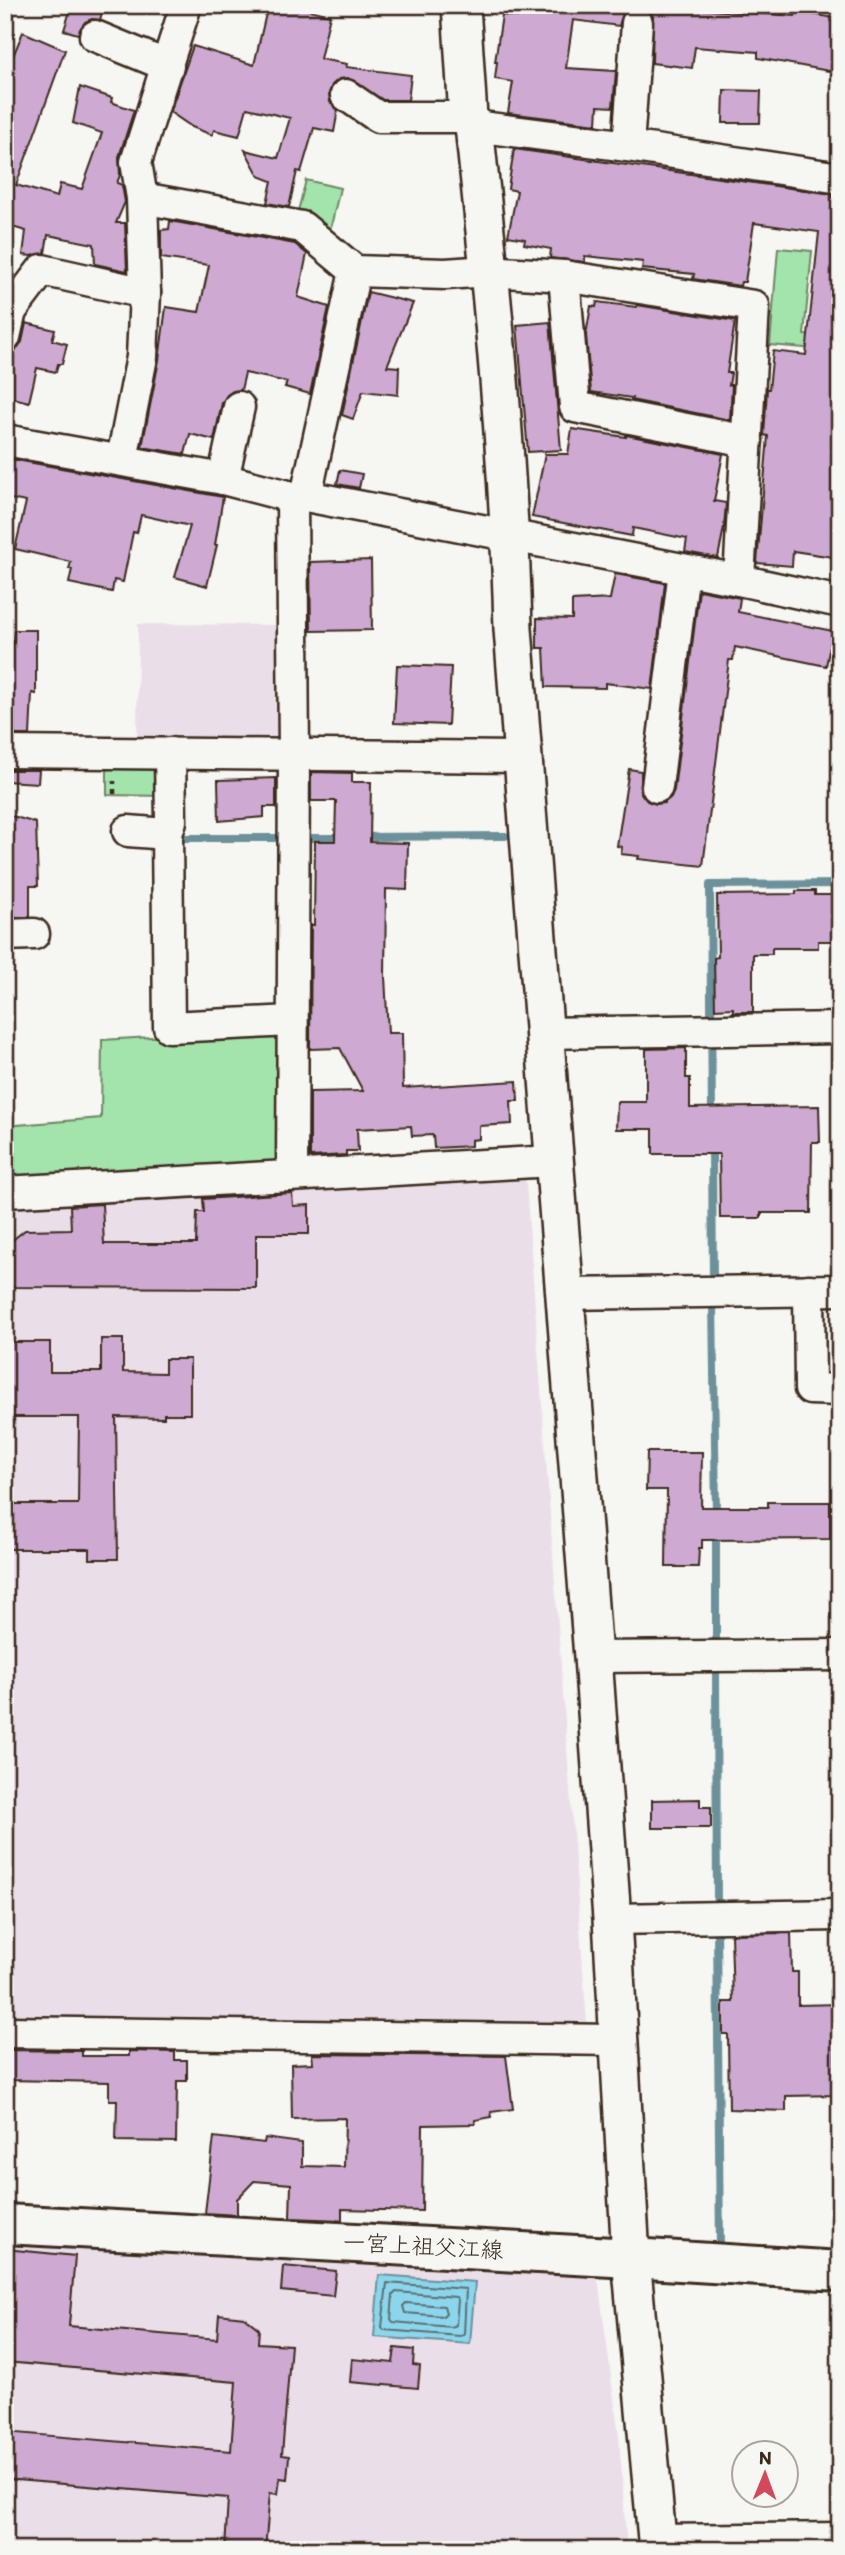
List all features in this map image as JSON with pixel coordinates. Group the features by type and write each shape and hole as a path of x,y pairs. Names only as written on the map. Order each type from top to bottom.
{"main road":[{"name":"一宮上祖父江線","path":"5,2224 840,2271"}],"street":[{"path":"122,459 142,358 145,293 142,198 136,162 187,5"},
{"path":"461,5 471,122 489,271 511,536 513,629 612,1919 631,2258 658,2545 840,2538"},
{"path":"628,146 637,23"},
{"path":"95,36 168,66"},
{"path":"346,96 378,117 471,122 840,178"},
{"path":"142,198 302,227 355,271 445,274 489,271 564,276 754,306 738,580"},
{"path":"7,319 42,270 145,293"},
{"path":"292,1175 294,754 299,496 355,271"},
{"path":"564,276 575,407 747,441"},
{"path":"223,479 239,407"},
{"path":"5,440 122,459 840,602"},
{"path":"657,787 684,570"},
{"path":"5,752 524,757"},
{"path":"170,753 170,821 167,834 169,1027 292,1021"},
{"path":"128,831 167,834"},
{"path":"543,1032 840,1028"},
{"path":"5,1192 553,1161"},
{"path":"809,1290 810,1389 840,1390"},
{"path":"564,1294 840,1290"},
{"path":"593,1657 840,1655"},
{"path":"612,1919 840,1915"},
{"path":"5,2032 617,2040"}],"shaded area":[{"path":"138,624 286,625 288,747 137,744"},
{"path":"525,1169 587,2024 5,2020 5,1202"},
{"path":"5,2237 597,2271 619,2436 627,2550 5,2550"}],"green space":[{"path":"306,180 340,188 328,239 297,215"},
{"path":"778,248 812,251 804,335 817,337 816,349 770,345"},
{"path":"107,755 166,756 165,796 107,795"},
{"path":"283,1029 280,1164 5,1178 5,1126 101,1118 102,1040"}],"water":[{"path":"379,2275 475,2282 470,2344 374,2337"}],"building":[{"path":"72,5 104,5 100,20 85,22 78,34 64,30"},
{"path":"268,5 290,5 330,15 320,59 347,64 346,67 411,75 408,100 383,100 348,78 339,79 332,85 330,102 338,110 334,132 314,128 301,172 297,171 289,207 267,203 272,181 259,176 245,150 278,158 290,118 247,108 239,136 214,130 212,135 192,127 170,112 193,46 254,65"},
{"path":"519,5 697,5 697,9 795,16 796,11 840,19 840,73 758,58 758,52 695,47 692,68 652,63 653,16 646,8 638,6 630,7 623,13 619,26 573,20 566,68 616,71 613,107 598,106 597,124 508,113 513,82 495,79 495,62 502,15 517,17"},
{"path":"23,32 65,50 16,185 57,197 60,184 82,189 102,133 73,123 80,87 112,98 111,102 134,110 119,157 120,175 117,183 122,185 125,202 116,223 125,223 127,271 95,264 94,244 48,235 45,253 23,255 26,231 5,225 5,75"},
{"path":"724,90 761,91 760,123 723,123"},
{"path":"514,149 832,194 832,197 840,198 840,558 793,551 792,566 757,563 768,436 764,435 767,389 773,351 806,355 819,232 754,223 745,282 741,282 740,286 693,279 694,274 642,269 643,262 585,256 585,262 550,258 551,249 524,244 525,239 508,236 517,191 508,189"},
{"path":"170,221 295,244 307,254 298,297 329,307 310,394 285,387 287,382 245,373 241,390 227,395 222,403 214,440 190,434 185,454 142,447 166,307 199,312 209,265 161,258 161,230 169,229"},
{"path":"368,292 413,303 387,366 399,367 398,395 363,391 353,419 342,415"},
{"path":"597,302 637,305 735,321 727,373 731,373 729,385 732,385 730,420 631,400 632,398 591,392 586,335 591,306 596,307"},
{"path":"550,322 561,450 528,452 517,325"},
{"path":"26,323 55,330 52,340 67,344 62,364 58,364 56,372 37,368 29,402 5,396 14,351 22,342"},
{"path":"572,429 626,435 723,454 714,501 726,503 718,558 685,552 687,539 633,528 632,536 532,517 545,454 568,454"},
{"path":"5,458 223,497 217,545 207,586 175,577 190,526 141,515 137,533 133,532 123,582 114,580 112,592 69,583 71,562 15,549 26,502 5,498"},
{"path":"340,470 362,474 359,488 337,484"},
{"path":"371,560 372,630 311,631 310,562"},
{"path":"615,574 665,583 652,689 605,683 605,688 546,687 544,648 537,648 537,618 572,619 572,601 610,599"},
{"path":"699,590 740,598 738,612 833,631 826,666 735,647 733,660 729,660 703,866 638,859 639,856 621,854 622,847 617,846 629,769 641,771 641,793 647,801 664,803 674,790"},
{"path":"14,630 36,630 36,694 32,693 30,735 5,735 5,643 13,643"},
{"path":"397,665 451,667 448,725 394,723"},
{"path":"5,770 39,770 38,783 5,781"},
{"path":"311,772 352,773 352,782 371,782 370,842 408,843 407,890 386,889 385,976 388,1033 402,1033 403,1088 517,1081 518,1101 511,1101 512,1124 479,1126 479,1139 471,1140 471,1146 434,1148 433,1135 412,1136 411,1126 357,1129 358,1151 346,1151 346,1155 310,1157 310,1092 363,1091 340,1048 310,1049 315,841 335,841 336,801 311,801"},
{"path":"276,778 276,807 264,807 264,817 219,821 218,780"},
{"path":"5,814 36,823 38,886 30,886 30,917 5,917"},
{"path":"796,891 834,895 835,941 818,941 818,948 772,948 772,954 753,954 753,1012 733,1012 733,1008 715,1009 717,895 796,894"},
{"path":"686,1048 690,1108 819,1106 820,1142 812,1142 811,1213 761,1213 761,1218 720,1218 719,1154 653,1154 653,1129 616,1129 617,1102 646,1102 646,1049"},
{"path":"292,1193 293,1206 309,1205 309,1234 256,1234 256,1288 5,1287 5,1246 25,1230 71,1229 70,1206 102,1204 104,1244 196,1244 197,1212 204,1212 203,1199"},
{"path":"101,1339 123,1339 123,1372 165,1373 165,1359 190,1359 190,1414 164,1414 164,1418 116,1417 118,1559 90,1559 90,1549 5,1549 5,1504 78,1504 79,1417 5,1417 5,1342 50,1342 50,1372 101,1372"},
{"path":"647,1452 702,1452 701,1507 768,1507 768,1502 830,1502 830,1539 702,1540 698,1567 666,1567 667,1490 646,1490"},
{"path":"700,1799 700,1807 711,1807 711,1828 652,1828 652,1800"},
{"path":"791,1933 792,1972 798,1972 798,2005 840,2004 840,2036 835,2036 835,2075 840,2075 840,2095 786,2096 786,2111 729,2109 728,2034 723,2034 723,2002 733,2002 731,1934"},
{"path":"5,2050 82,2051 82,2056 129,2056 129,2051 175,2052 175,2060 187,2060 187,2081 177,2081 176,2142 116,2141 117,2100 109,2100 109,2082 5,2080"},
{"path":"312,2054 506,2056 513,2109 491,2112 492,2117 475,2120 475,2124 423,2125 422,2211 342,2209 342,2220 290,2218 291,2184 254,2181 237,2199 237,2215 205,2213 214,2137 264,2143 265,2138 302,2143 302,2166 344,2167 345,2118 292,2119 291,2064 313,2063"},
{"path":"5,2249 75,2256 69,2326 217,2339 219,2314 244,2317 259,2329 258,2343 291,2345 282,2455 289,2456 287,2479 280,2478 278,2494 270,2493 265,2550 225,2550 228,2498 5,2479 5,2432 231,2451 236,2382 5,2362"},
{"path":"283,2266 336,2271 333,2296 281,2291"},
{"path":"395,2348 414,2350 413,2365 420,2366 418,2388 350,2382 352,2359 393,2363"}],"waterway":[{"path":"361,837 505,836"},
{"path":"179,845 179,838 344,838"},
{"path":"712,1116 710,885 840,884"},
{"path":"712,1146 713,1281"},
{"path":"713,1301 716,1515"},
{"path":"716,1532 716,1642"},
{"path":"716,1667 717,1907"},
{"path":"717,1925 720,2250"}]}
